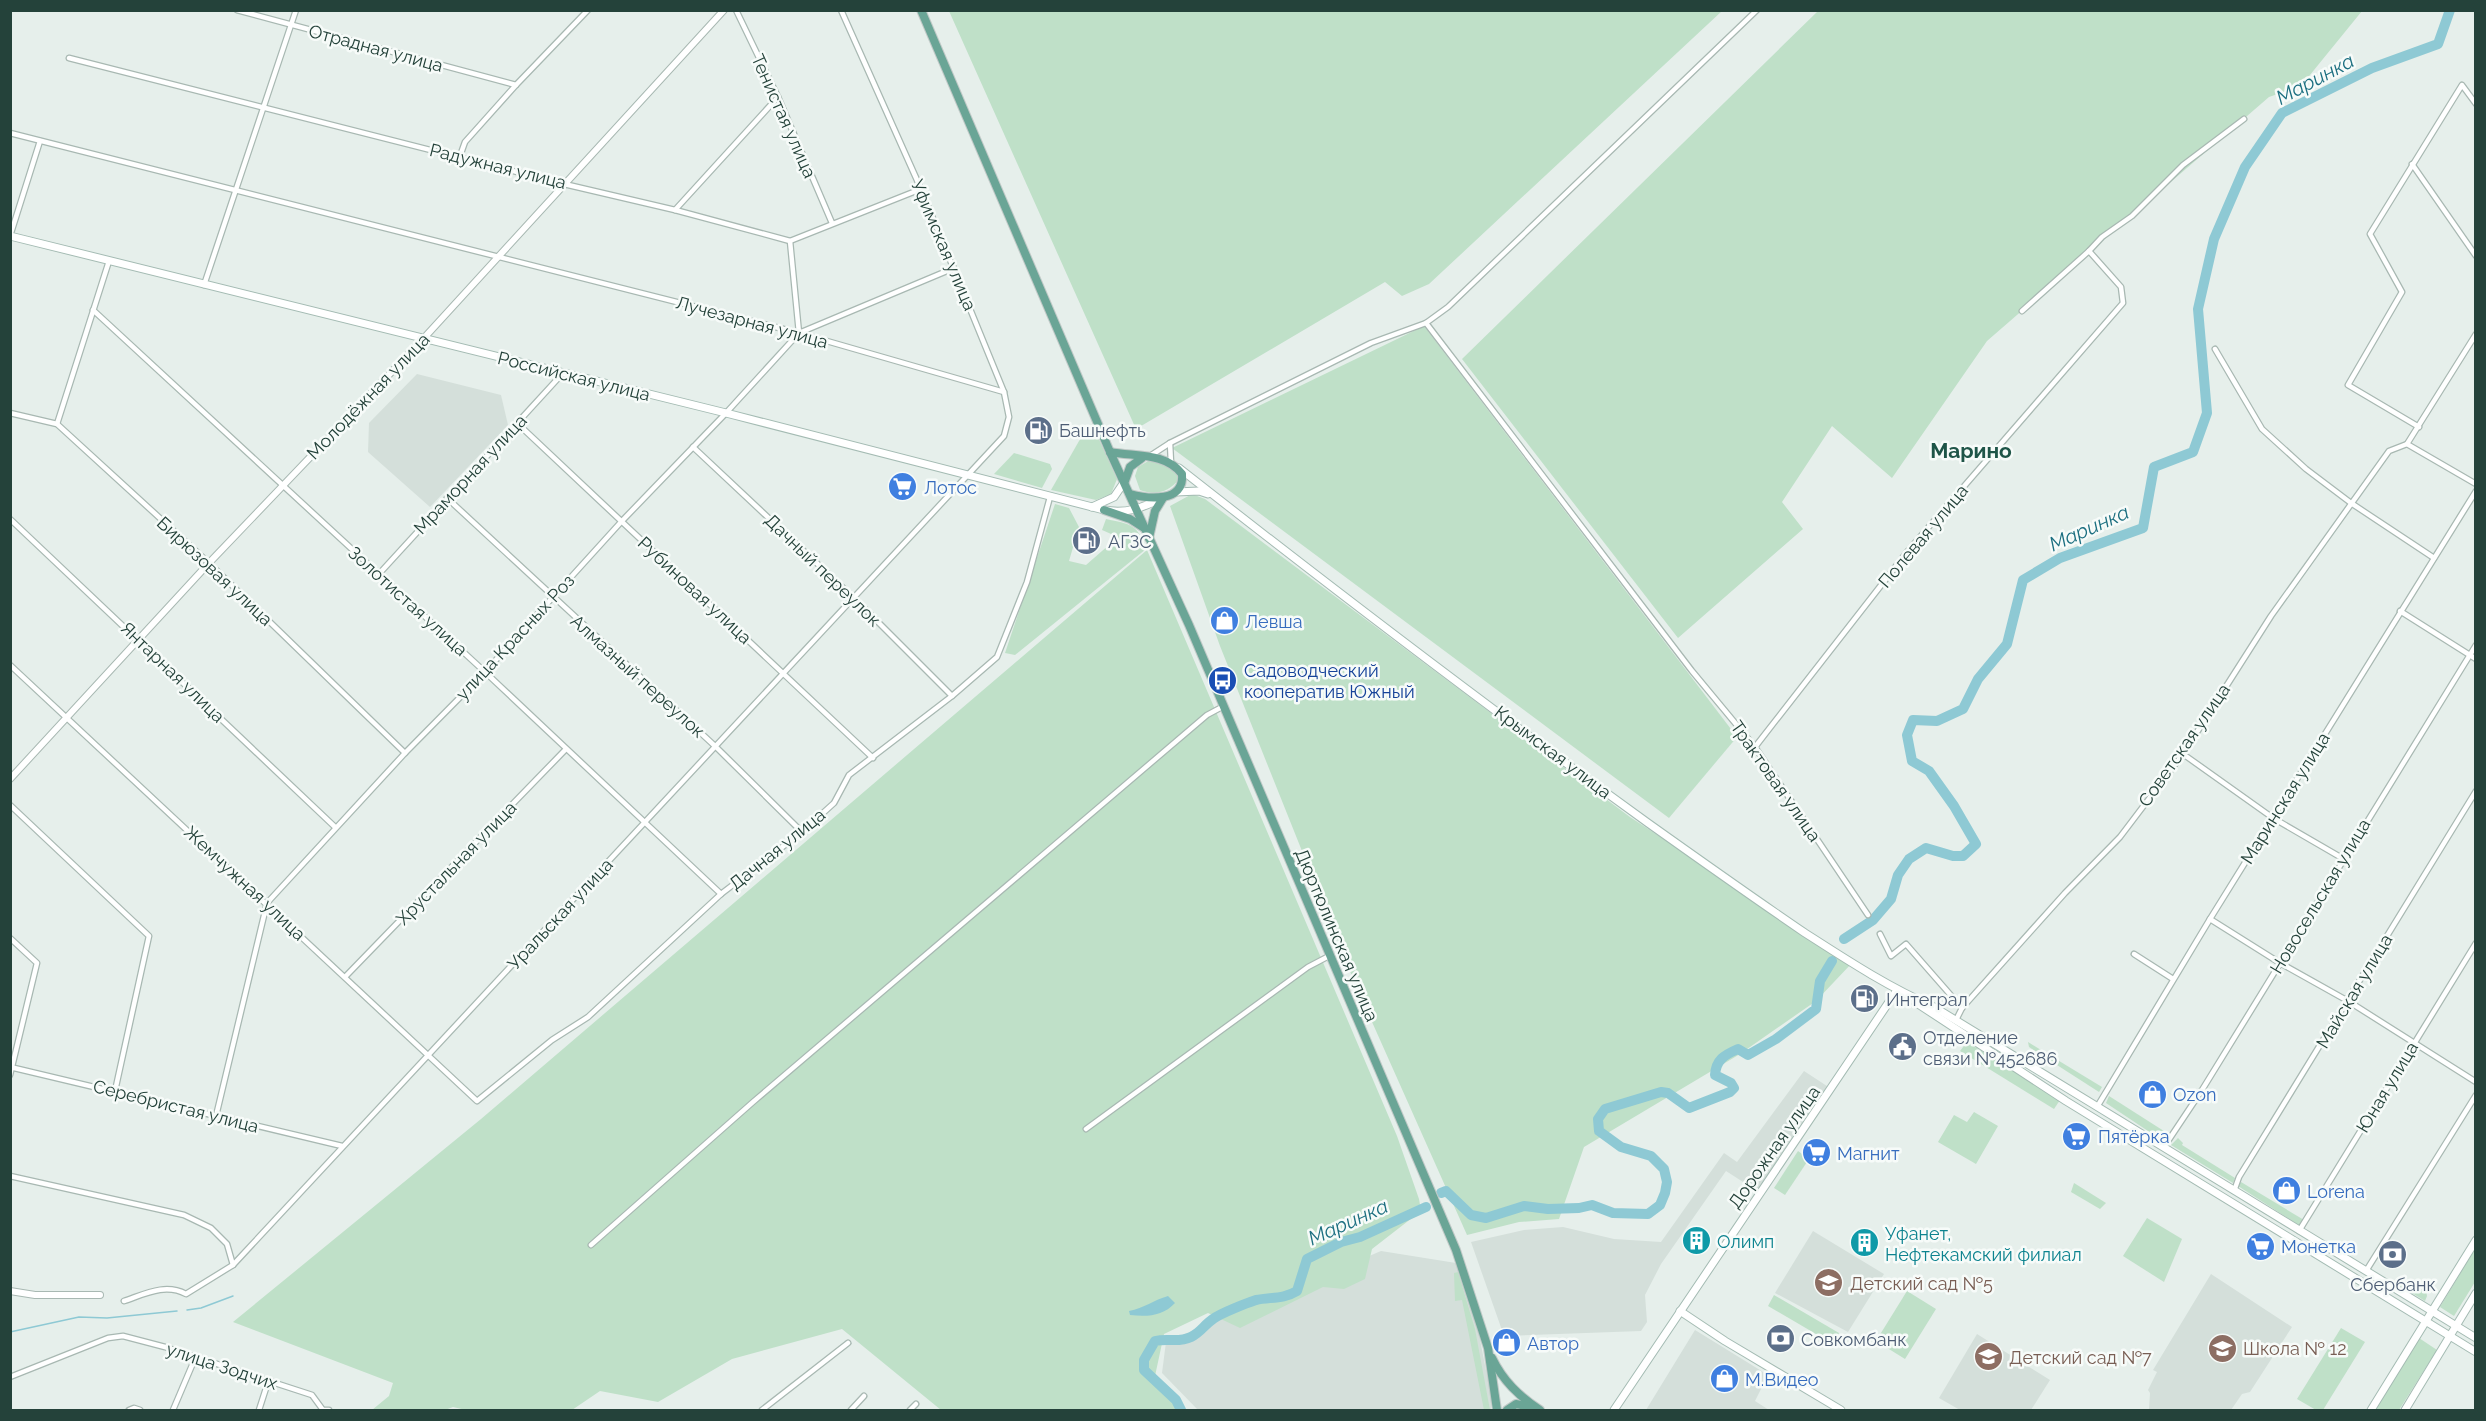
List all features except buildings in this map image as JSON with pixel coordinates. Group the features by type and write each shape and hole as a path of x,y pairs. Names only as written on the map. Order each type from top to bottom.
{"main road":[{"path":"921,10 1130,494 1151,499 1163,498"},
{"name":"Российская улица","path":"10,236 726,413 1050,497 1116,512 1137,510"},
{"path":"1110,452 1165,459 1182,474 1183,480 1176,492"},
{"path":"1092,507 1114,497 1134,462 1146,457"},
{"name":"Крымская улица","path":"1174,465 1577,772 1754,899 1900,992"},
{"path":"1137,510 1176,492 1199,491 1213,495"},
{"name":"Дюртюлинская улица","path":"1130,494 1456,1250 1488,1348"},
{"path":"1149,538 1155,512 1163,498"},
{"path":"1104,510 1143,526 1149,538"},
{"path":"1900,992 1956,1020 2475,1338"},
{"path":"1900,992 2121,1135 2451,1335 2475,1352"},
{"name":"Дорожная улица","path":"1614,1410 1761,1189 1900,992"},
{"path":"2121,1135 2128,1125"},
{"path":"2371,1410 2475,1240"},
{"path":"2404,1410 2474,1297"},
{"path":"1680,1311 1840,1410"},
{"path":"1488,1348 1502,1377 1521,1396 1541,1410"},
{"path":"1488,1348 1497,1410"},
{"path":"1508,1410 1516,1404 1541,1410"}],"street":[{"name":"Отрадная улица","path":"237,10 516,85"},
{"path":"204,285 296,10"},
{"path":"460,156 465,142 588,10"},
{"name":"Молодёжная улица","path":"10,779 282,485 424,338 724,10"},
{"name":"Тенистая улица","path":"735,10 778,97 832,223"},
{"name":"Уфимская улица","path":"841,10 921,189 1004,393 1009,417 1004,436 969,475"},
{"path":"1146,457 1371,343 1426,322 1448,307 1757,10"},
{"name":"Радужная улица","path":"69,58 790,241"},
{"path":"2419,426 2348,385 2402,292 2370,234 2462,84 2475,104"},
{"path":"675,210 778,97"},
{"path":"2022,311 2102,237 2132,216 2183,165 2244,119"},
{"name":"Лучезарная улица","path":"10,133 235,191 499,255 799,333 1004,393"},
{"path":"10,236 40,141"},
{"path":"2412,164 2475,256"},
{"path":"799,333 790,241 921,189"},
{"name":"Полевая улица","path":"1755,747 1907,552 2123,303 2121,287 2089,251"},
{"path":"57,424 109,261"},
{"name":"улица Красных Роз","path":"216,1116 267,903 335,827 485,672 621,522 799,333 954,268"},
{"name":"Золотистая улица","path":"93,310 485,672 721,894"},
{"name":"Трактовая улица","path":"1426,322 1678,651 1755,747 1868,915"},
{"path":"2475,333 2407,444 2475,484"},
{"path":"2215,348 2262,429 2306,469 2351,503 2434,558"},
{"name":"Мраморная улица","path":"378,574 563,373"},
{"name":"Бирюзовая улица","path":"10,413 57,424 209,563 405,753"},
{"name":"Рубиновая улица","path":"517,423 873,758"},
{"path":"1170,443 1174,465"},
{"name":"Советская улица","path":"1956,1020 1962,1008 2062,896 2120,837 2183,754 2271,616 2351,503 2389,451 2407,444"},
{"name":"Дачный переулок","path":"693,447 855,600 952,696"},
{"name":"Уральская улица","path":"124,1301 160,1288 176,1289 186,1294 233,1265 969,475"},
{"name":"Маринская улица","path":"2097,1107 2173,979 2475,491"},
{"name":"Дачная улица","path":"477,1101 552,1040 588,1017 721,894 802,832 834,803 849,775 952,696 998,657 1027,582 1050,497"},
{"name":"Алмазный переулок","path":"447,498 552,598 716,747 802,832"},
{"name":"Янтарная улица","path":"10,519 335,827"},
{"path":"2400,611 2475,659"},
{"name":"Новосельская улица","path":"2164,1147 2475,645"},
{"name":"Жемчужная улица","path":"10,666 477,1101"},
{"path":"591,1245 952,931 1207,715 1222,707"},
{"name":"Хрустальная улица","path":"345,977 566,749"},
{"path":"2183,754 2273,818 2342,858"},
{"name":"Майская улица","path":"2234,1191 2239,1177 2475,791"},
{"path":"10,805 149,936 115,1091"},
{"path":"2210,919 2280,963 2348,1001 2475,1082"},
{"path":"1880,934 1891,956 1906,944 1962,1008"},
{"path":"10,938 37,963 10,1075"},
{"name":"Юная улица","path":"2299,1231 2475,944"},
{"path":"2134,954 2173,979"},
{"path":"1086,1129 1308,967 1329,956"},
{"name":"Серебристая улица","path":"11,1067 342,1146"},
{"path":"2366,1271 2475,1095"},
{"path":"10,1176 184,1215 211,1228 227,1244 233,1265"},
{"path":"10,1291 35,1295 100,1295"},
{"name":"улица Зодчих","path":"10,1377 108,1338 123,1336 196,1356 312,1395 322,1410 329,1410"},
{"path":"762,1410 848,1343"},
{"path":"173,1410 196,1356"},
{"path":"259,1410 268,1382"},
{"path":"851,1410 864,1396"},
{"path":"910,1410 916,1404"},
{"path":"129,1410 134,1408 140,1410"}],"shaded area":[{"path":"417,374 501,395 508,425 430,507 368,452 369,423"},
{"path":"1804,1071 1830,1088 1757,1191 1726,1171 1661,1264 1645,1295 1647,1322 1641,1331 1504,1336 1471,1242 1524,1230 1563,1227 1614,1239 1661,1242 1724,1153 1737,1162"},
{"name":"Детский сад №5","path":"1813,1231 1884,1274 1848,1332 1775,1293"},
{"path":"1381,1251 1456,1263 1476,1319 1491,1396 1491,1410 1198,1410 1162,1373 1166,1342"},
{"name":"Школа № 12","path":"2211,1274 2292,1327 2250,1392 2242,1394 2231,1410 2149,1410 2150,1393 2148,1390 2157,1372 2153,1370"},
{"path":"1695,1330 1768,1375 1755,1401 1769,1410 1646,1410"},
{"name":"Детский сад №7","path":"1977,1334 2050,1380 2031,1410 1960,1410 1939,1398"}],"green space":[{"path":"949,11 1722,11 1429,284 1402,296 1385,282 1136,429"},
{"path":"1818,11 2362,11 2301,86 2269,97 1987,341 1892,478 1832,426 1782,502 1803,529 1678,638 1462,359"},
{"path":"1424,326 1737,737 1669,818 1172,448"},
{"path":"1092,424 1117,479 1111,494 1096,500 1051,490 1079,441"},
{"path":"1014,453 1050,464 1052,469 1042,488 994,474"},
{"path":"1150,460 1161,461 1179,472 1179,479 1162,492 1151,493 1140,490 1135,476 1138,467"},
{"path":"1192,494 1205,499 1630,817 1852,963 1816,1001 1740,1054 1584,1147 1559,1219 1519,1222 1467,1235 1356,986 1220,646 1170,506"},
{"path":"1055,504 1069,508 1079,527 1069,561 1086,565 1118,537 1102,530 1106,519 1132,526 1140,534 1146,549 1015,655 1005,653"},
{"path":"1147,550 1397,1136 1419,1199 1421,1211 1372,1249 1365,1279 1344,1289 1323,1287 1240,1328 1208,1313 1164,1334 1155,1376 1179,1397 1184,1410 941,1410 842,1329 732,1359 658,1402 600,1391 572,1410 466,1410 453,1407 445,1410 372,1410 389,1396 393,1383 233,1322 481,1119"},
{"path":"1967,1042 2060,1100 2054,1109 1960,1051"},
{"path":"2028,1042 2102,1087 2099,1092 2029,1047"},
{"path":"2109,1096 2167,1133 2163,1141 2106,1103"},
{"path":"1974,1112 1998,1126 1976,1164 1938,1142 1954,1115 1967,1122"},
{"path":"2178,1138 2183,1143 2182,1145 2235,1178 2233,1183 2171,1145"},
{"path":"1798,1151 1809,1159 1785,1195 1774,1188"},
{"path":"2241,1182 2304,1220 2300,1226 2238,1186"},
{"path":"2074,1183 2106,1203 2100,1209 2071,1192"},
{"path":"2147,1218 2182,1239 2164,1282 2123,1256"},
{"path":"2475,1249 2475,1282 2454,1316 2440,1307"},
{"path":"1458,1272 1475,1329 1490,1410 1484,1410 1462,1300 1455,1301 1454,1273"},
{"path":"2403,1279 2426,1291 2425,1301 2399,1285"},
{"path":"1907,1291 1936,1309 1905,1359 1876,1341"},
{"path":"1774,1295 1839,1333 1833,1344 1768,1306"},
{"path":"2341,1328 2365,1342 2323,1410 2316,1410 2297,1399"},
{"path":"2419,1338 2437,1350 2399,1410 2375,1410"}],"water":[{"path":"1168,1296 1175,1303 1165,1311 1149,1316 1130,1315 1129,1311"}],"waterway":[{"name":"Маринка","path":"1844,939 1873,920 1891,899 1898,875 1909,859 1926,848 1953,856 1963,856 1976,844 1954,806 1929,771 1912,761 1907,735 1913,720 1937,721 1963,709 1978,679 2007,644 2023,580 2060,558 2143,528 2154,467 2193,452 2207,413 2198,309 2214,239 2245,167 2282,113 2372,68 2438,44 2450,10"},
{"name":"Маринка","path":"1441,1193 1446,1191 1471,1215 1486,1218 1524,1206 1548,1209 1579,1208 1592,1205 1613,1213 1648,1214 1660,1205 1665,1193 1667,1182 1664,1169 1651,1156 1621,1147 1599,1131 1598,1119 1605,1109 1661,1092 1668,1093 1689,1108 1730,1092 1734,1088 1731,1083 1715,1075 1719,1062 1738,1049 1748,1055 1776,1039 1816,1009 1820,981 1832,961"},
{"name":"Маринка","path":"1181,1410 1176,1400 1144,1370 1144,1360 1155,1341 1187,1339 1210,1321 1234,1308 1256,1300 1292,1294 1297,1291 1307,1259 1341,1242 1360,1237 1426,1207"},
{"path":"187,1310 201,1308 233,1296"},
{"path":"10,1332 79,1317 107,1318 177,1311"}],"place":[{"name":"Башнефть","path":"1038,430"},
{"name":"Лотос","path":"903,487"},
{"name":"АГЗС","path":"1087,541"},
{"name":"Левша","path":"1224,621"},
{"name":"Садоводческий кооператив Южный","path":"1223,680"},
{"name":"Интеграл","path":"1865,999"},
{"name":"Отделение связи №452686","path":"1902,1047"},
{"name":"Ozon","path":"2152,1094"},
{"name":"Пятёрка","path":"2077,1136"},
{"name":"Магнит","path":"1816,1153"},
{"name":"Lorena","path":"2286,1191"},
{"name":"Олимп","path":"1696,1241"},
{"name":"Уфанет, Нефтекамский филиал","path":"1864,1243"},
{"name":"Монетка","path":"2260,1246"},
{"name":"Сбербанк","path":"2393,1255"},
{"name":"Детский сад №5","path":"1829,1283"},
{"name":"Совкомбанк","path":"1780,1339"},
{"name":"Автор","path":"1506,1343"},
{"name":"Школа № 12","path":"2222,1348"},
{"name":"Детский сад №7","path":"1988,1357"},
{"name":"М.Видео","path":"1724,1379"}],"district":[{"name":"Марино","path":"1971,450"}]}
